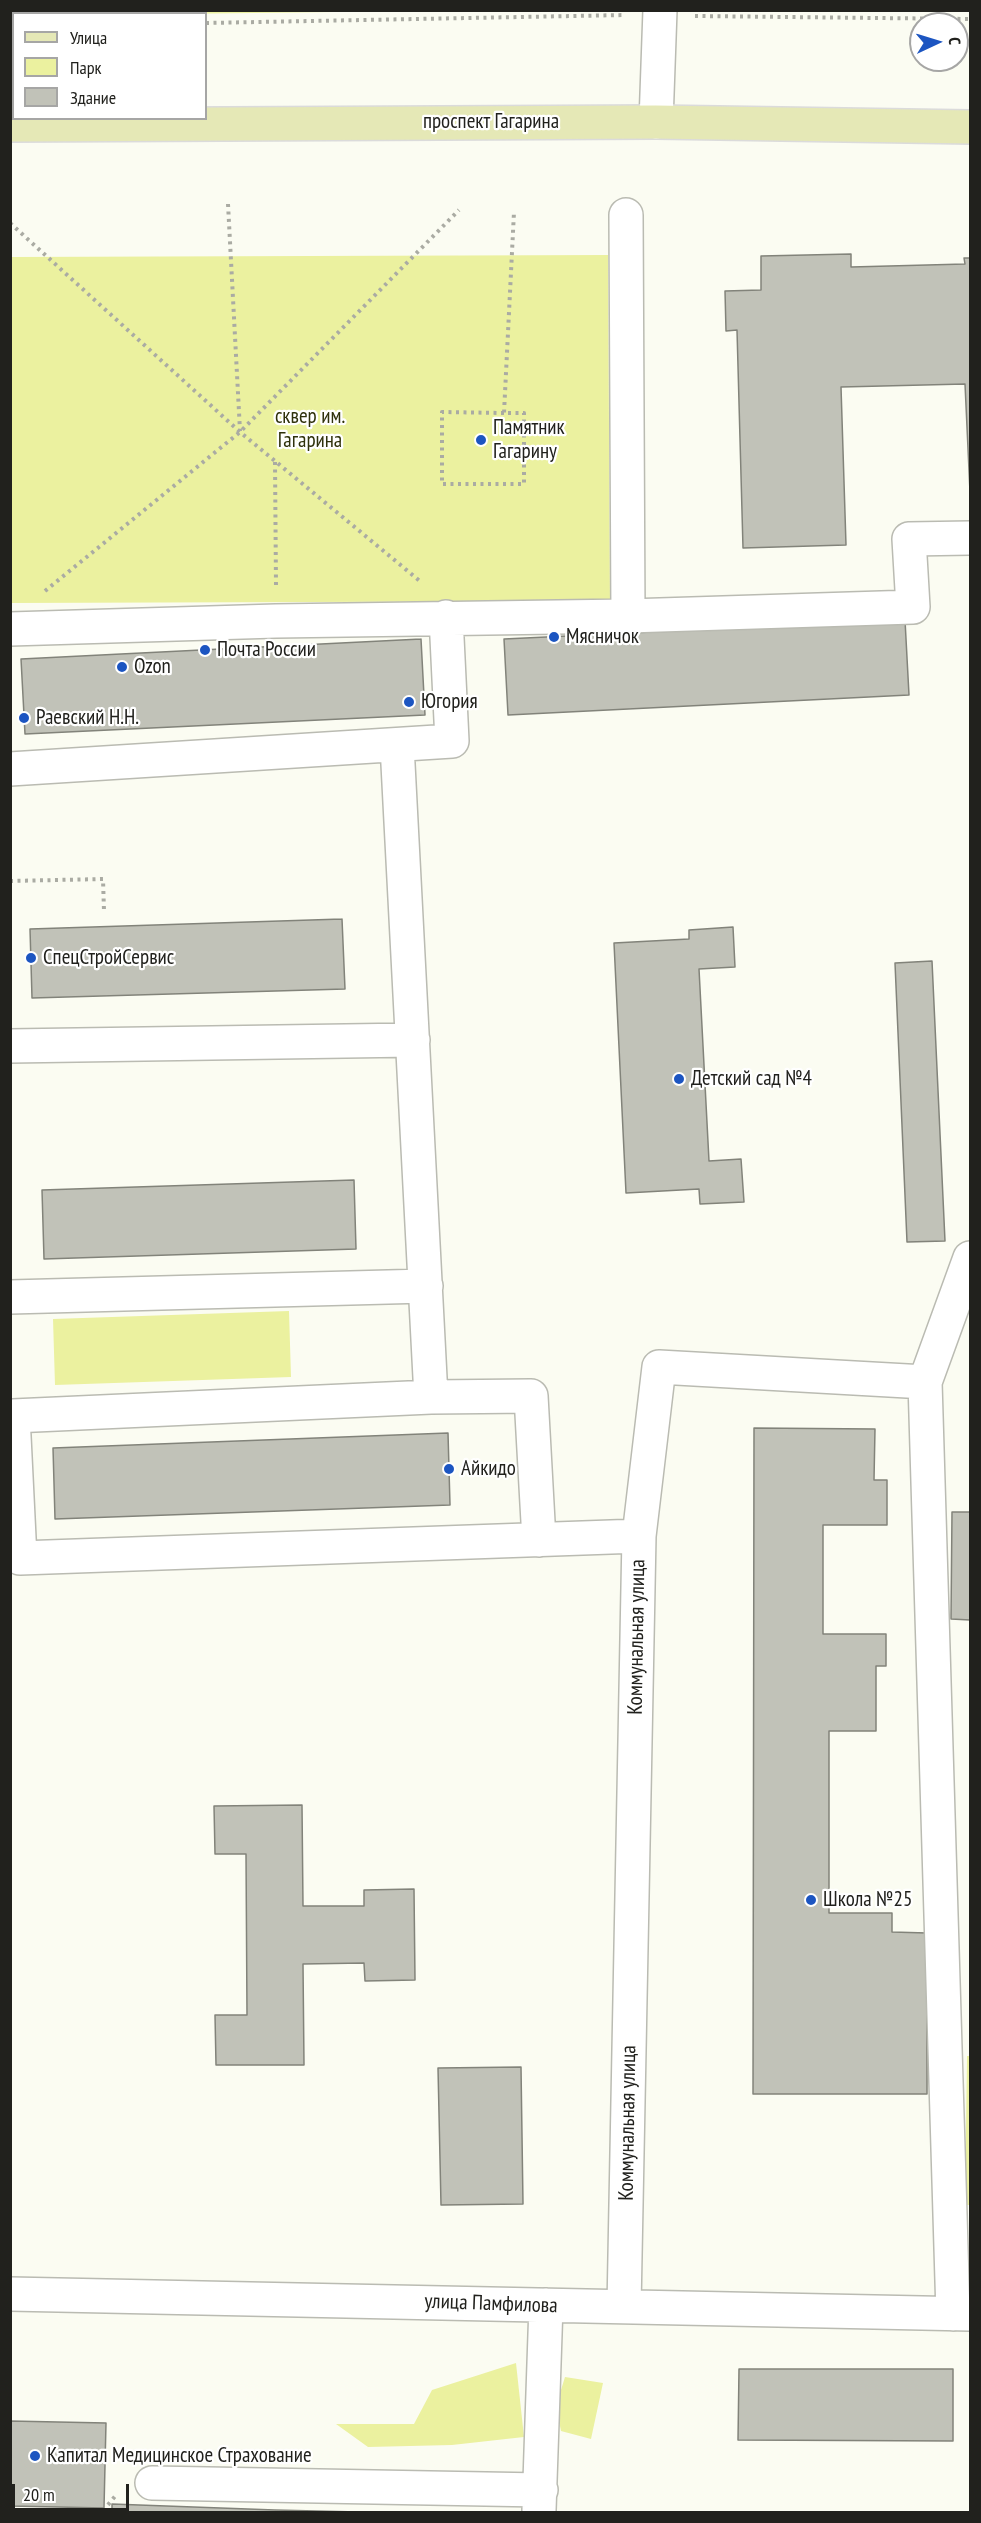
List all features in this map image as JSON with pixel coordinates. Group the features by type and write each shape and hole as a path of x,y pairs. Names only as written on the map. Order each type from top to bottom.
{"main road":[{"name":"проспект Гагарина","path":"10,125 656,122 970,127"}],"street":[{"path":"656,122 660,13"},
{"path":"626,215 628,616"},
{"path":"10,629 454,616 628,616 913,607 909,540 970,538"},
{"path":"10,769 452,741 454,616"},
{"path":"397,744 430,1397"},
{"path":"10,1046 413,1040"},
{"path":"962,2314 925,1382 970,1258"},
{"path":"10,1297 426,1286"},
{"name":"Коммунальная улица","path":"624,2307 639,1536 659,1367 925,1382"},
{"path":"539,1540 531,1396 430,1397 14,1416 15,1527 20,1558 539,1540 639,1536"},
{"name":"улица Памфилова","path":"10,2294 962,2314"},
{"path":"152,2483 540,2501 546,2305"}],"path":[{"path":"207,22 619,13 970,20"},
{"path":"228,204 240,432"},
{"path":"38,597 240,432 459,210"},
{"path":"504,413 514,212"},
{"path":"10,223 240,432 454,616"},
{"path":"442,412 504,413 524,413 524,484 442,484 442,412"},
{"path":"275,461 276,621"},
{"path":"10,881 103,879 104,911"}],"green space":[{"path":"11,10 415,11 207,14 12,12 11,16"},
{"name":"сквер им. Гагарина","path":"608,255 610,601 11,603 10,257"},
{"path":"289,1311 291,1377 55,1385 53,1319"},
{"path":"967,2056 970,2056 970,2205 965,2205"},
{"path":"516,2363 524,2437 452,2445 368,2447 336,2424 414,2424 432,2390"},
{"path":"565,2377 603,2383 591,2439 561,2431 556,2406"}],"building":[{"path":"851,254 851,267 965,264 964,258 970,258 970,492 965,384 841,387 846,545 743,548 737,330 726,331 725,291 761,290 761,256"},
{"path":"905,620 909,695 508,715 504,639"},
{"path":"421,639 425,715 25,734 21,659"},
{"path":"342,919 345,989 32,998 30,929"},
{"path":"733,927 735,967 699,969 709,1161 741,1159 744,1202 700,1204 699,1189 626,1193 614,943 689,939 689,930"},
{"path":"932,961 945,1241 907,1242 895,963"},
{"path":"354,1180 356,1249 44,1259 42,1190"},
{"path":"754,1428 875,1429 874,1480 887,1480 887,1525 823,1525 823,1634 886,1634 886,1666 876,1666 876,1731 829,1731 829,1913 892,1913 892,1932 927,1933 927,2094 753,2094"},
{"path":"448,1433 450,1505 55,1519 53,1448"},
{"path":"952,1512 970,1512 970,1620 951,1619"},
{"path":"302,1805 303,1906 364,1906 364,1890 414,1889 415,1980 365,1981 364,1963 303,1964 304,2065 216,2065 215,2015 247,2015 246,1854 215,1854 214,1806"},
{"path":"521,2067 523,2204 441,2205 438,2068"},
{"path":"739,2369 953,2369 953,2441 738,2440"},
{"path":"10,2421 106,2423 104,2508 10,2506"},
{"path":"112,2504 275,2510 358,2512 112,2512"}],"place":[{"name":"Памятник Гагарину","path":"481,440"},
{"name":"Мясничок","path":"554,637"},
{"name":"Почта России","path":"205,650"},
{"name":"Ozon","path":"122,667"},
{"name":"Югория","path":"409,702"},
{"name":"Раевский Н.Н.","path":"24,718"},
{"name":"СпецСтройСервис","path":"31,958"},
{"name":"Детский сад №4","path":"679,1079"},
{"name":"Айкидо","path":"449,1469"},
{"name":"Школа №25","path":"811,1900"},
{"name":"Капитал Медицинское Страхование","path":"35,2456"}]}
